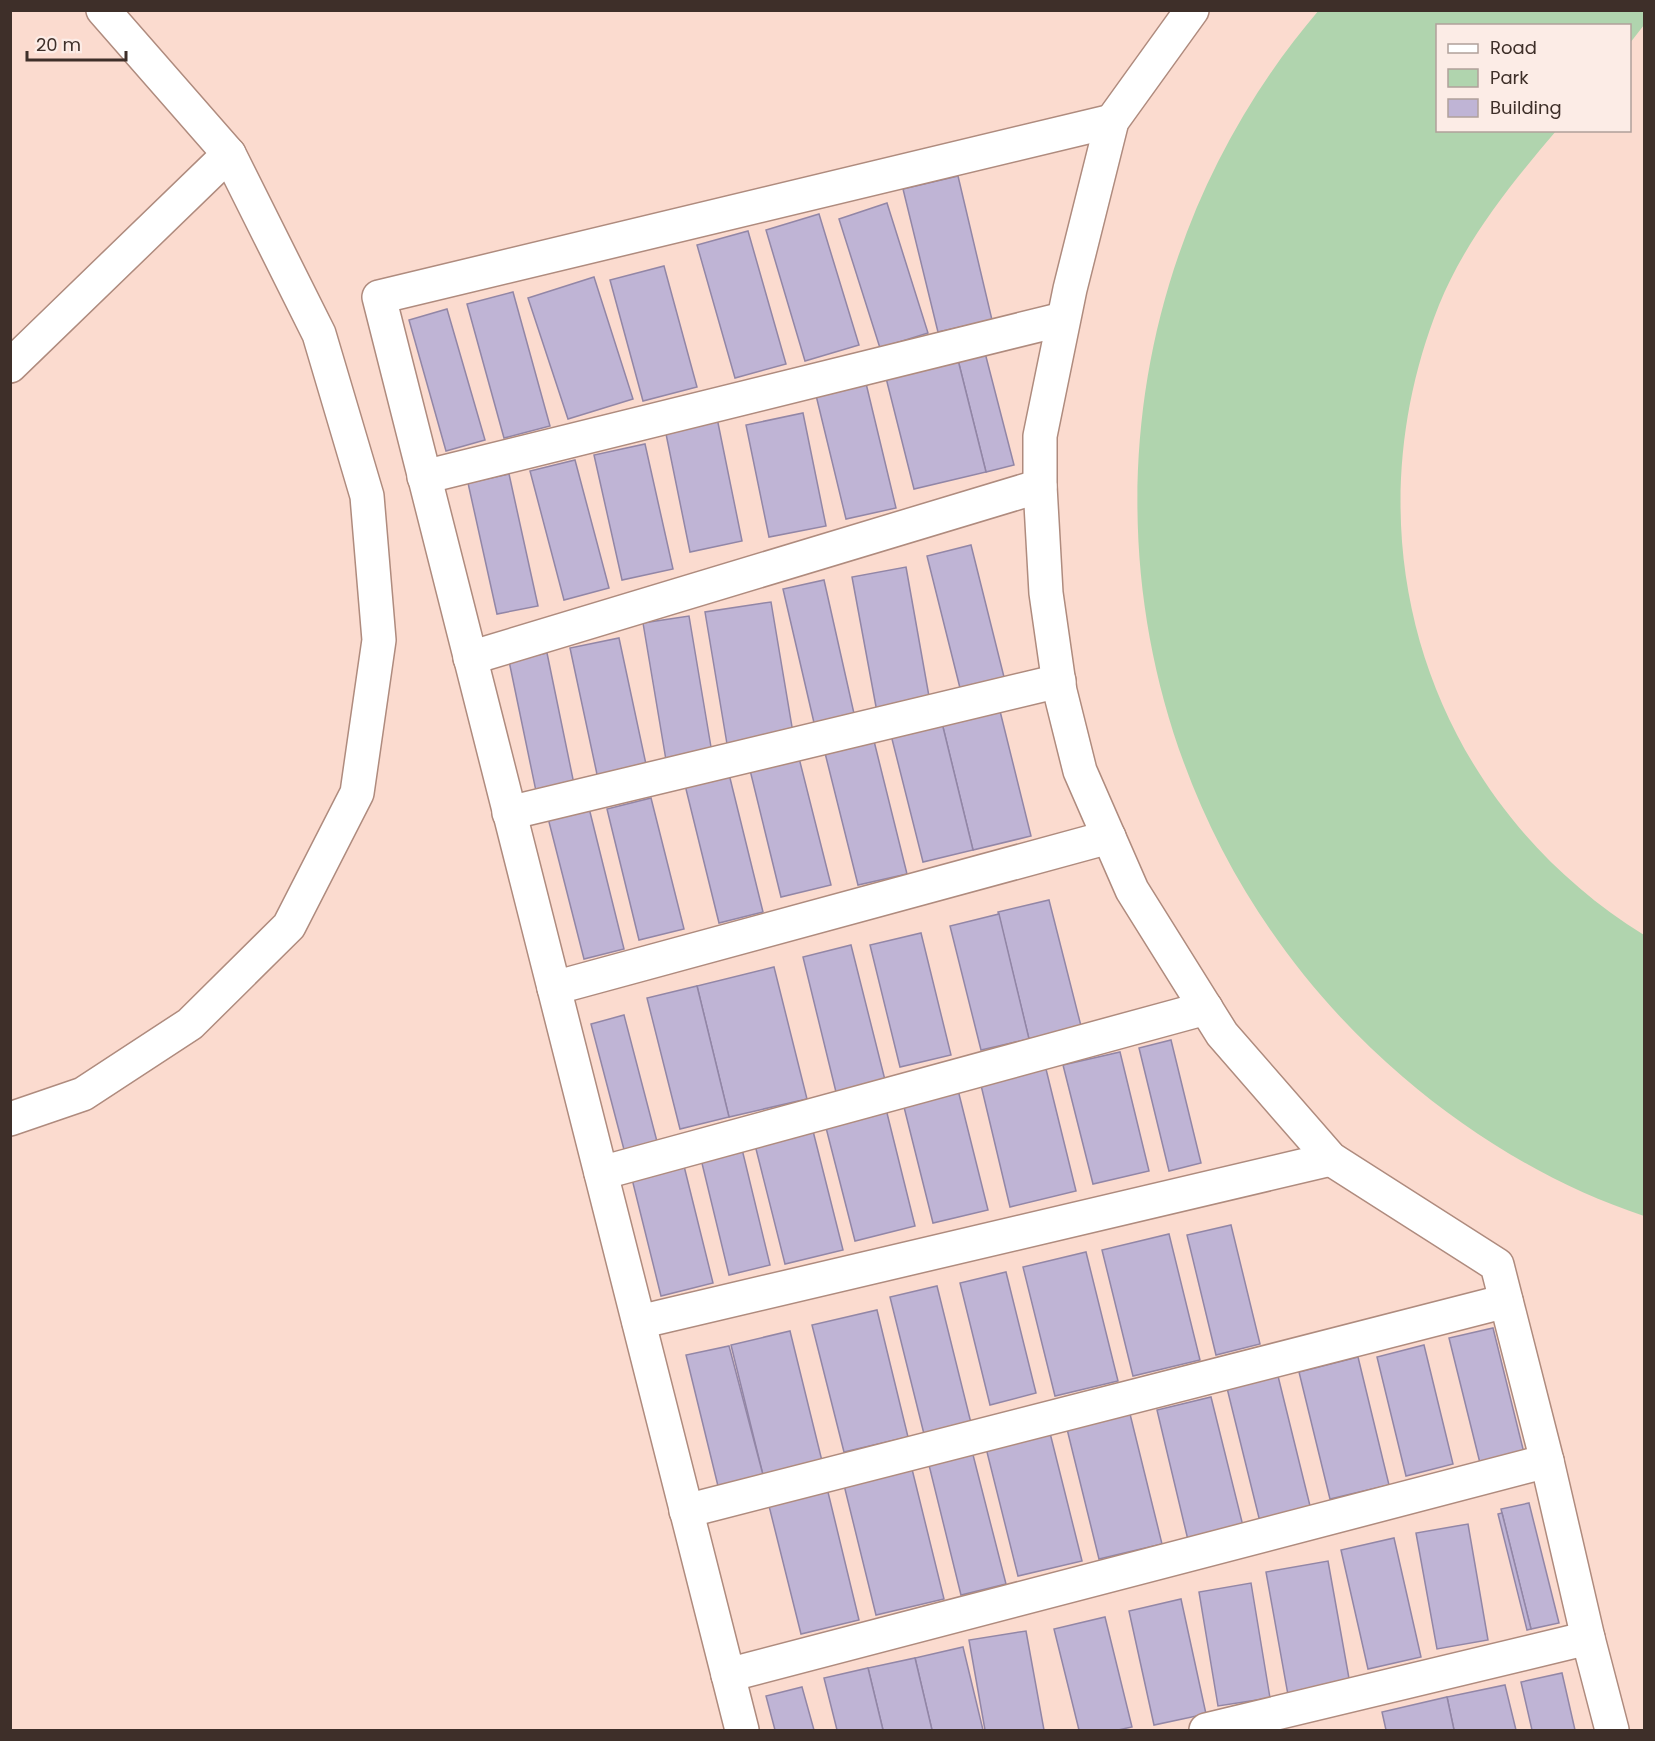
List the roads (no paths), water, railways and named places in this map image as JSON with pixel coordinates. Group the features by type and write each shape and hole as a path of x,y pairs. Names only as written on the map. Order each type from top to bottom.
{"street":[{"path":"10,1119 83,1094 190,1024 289,926 357,792 379,640 367,496 319,334 229,154 103,10"},
{"path":"1192,10 1112,121 1070,289 1040,436 1040,486 1046,593 1059,681 1080,771 1132,890 1222,1034 1331,1159 1497,1266 1612,1731"},
{"path":"742,1731 379,297 1112,121"},
{"path":"10,366 229,154"},
{"path":"424,477 1064,319"},
{"path":"470,658 1040,486"},
{"path":"509,813 1059,681"},
{"path":"554,988 1109,837"},
{"path":"601,1173 1206,1008"},
{"path":"639,1322 1331,1159"},
{"path":"686,1511 1506,1301"},
{"path":"728,1675 1547,1461"},
{"path":"1206,1731 1588,1638"}]}
